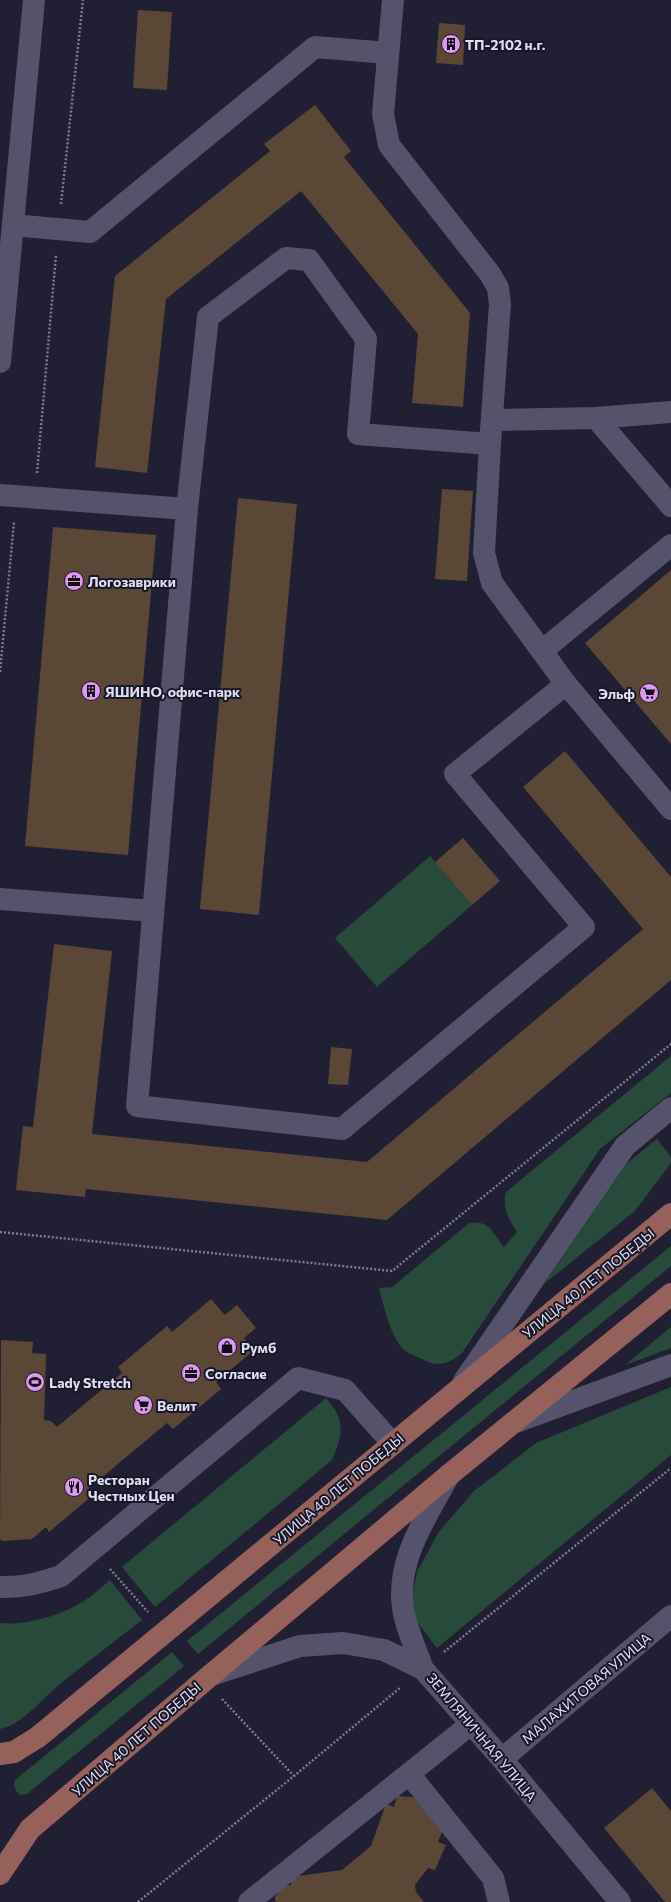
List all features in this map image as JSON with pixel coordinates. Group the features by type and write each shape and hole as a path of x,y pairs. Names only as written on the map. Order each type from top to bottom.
{"main road":[{"name":"УЛИЦА 40 ЛЕТ ПОБЕДЫ","path":"0,1754 14,1752 38,1738 671,1214"},
{"name":"УЛИЦА 40 ЛЕТ ПОБЕДЫ","path":"0,1874 30,1829 208,1677 449,1475 671,1294"}],"street":[{"path":"0,362 34,0"},
{"path":"393,0 382,114 389,145 490,274 498,288 500,304 484,553 492,583 566,684 671,809"},
{"path":"13,225 90,232 315,47 388,53"},
{"path":"490,444 358,434 366,339 309,260 286,258 208,316 187,509 137,1106 342,1129 584,927 455,774 566,684"},
{"path":"492,420 596,418 671,412"},
{"path":"596,418 671,506"},
{"path":"0,495 187,509"},
{"path":"542,651 671,545"},
{"path":"0,899 153,911"},
{"path":"460,1388 625,1146 671,1108"},
{"path":"515,1422 671,1365"},
{"path":"0,1587 20,1587 38,1584 61,1576 298,1378 345,1390 393,1444"},
{"name":"УЛИЦА 40 ЛЕТ ПОБЕДЫ","path":"423,1669 403,1608 402,1581 405,1562 413,1543 449,1475"},
{"name":"МАЛАХИТОВАЯ УЛИЦА","path":"502,1759 671,1616"},
{"name":"ЗЕМЛЯНИЧНАЯ УЛИЦА","path":"208,1677 300,1646 343,1643 384,1650 423,1669 502,1759 620,1902"},
{"path":"249,1902 471,1724"},
{"path":"408,1774 493,1878 499,1902"}],"path":[{"path":"0,672 15,508 35,498 58,229 82,0"},
{"path":"0,1232 392,1271 671,1044"},
{"path":"93,1549 166,1632"},
{"path":"208,1677 294,1776"}],"green space":[{"path":"430,856 472,905 377,987 335,938"},
{"path":"671,1056 671,1093 600,1149 462,1353 453,1360 443,1364 438,1364 428,1362 405,1351 400,1346 392,1331 379,1288 392,1287 469,1223 487,1226 504,1247 517,1232 505,1209 506,1192"},
{"path":"657,1139 671,1157 671,1163 635,1211 545,1283 626,1164"},
{"path":"671,1246 671,1266 198,1654 187,1641"},
{"path":"671,1327 671,1348 625,1365"},
{"path":"671,1387 671,1455 437,1648 416,1621 412,1599 417,1572 438,1533 474,1491 536,1443"},
{"path":"326,1398 337,1413 341,1428 339,1442 332,1460 155,1607 122,1567"},
{"path":"110,1580 142,1620 60,1684 24,1717 0,1729 0,1623 21,1623 32,1621 66,1611 94,1594"},
{"path":"172,1652 184,1666 27,1794 21,1795 16,1791 14,1784 15,1780"}],"building":[{"path":"138,10 172,12 167,90 133,88"},
{"name":"ТП-2102 н.г.","path":"439,23 465,25 463,65 436,63"},
{"path":"315,105 351,151 344,157 470,313 463,407 412,403 418,334 301,191 166,299 147,473 95,467 115,276 270,151 264,144"},
{"path":"442,489 473,491 467,581 435,579"},
{"path":"238,498 297,504 259,915 200,909"},
{"name":"ЯШИНО, офис-парк","path":"53,527 156,535 128,855 25,846"},
{"name":"Эльф","path":"671,570 671,744 585,643"},
{"path":"565,751 671,877 671,980 387,1220 86,1189 85,1197 16,1190 23,1126 33,1127 54,944 112,951 92,1134 367,1162 643,929 523,787"},
{"path":"463,838 500,881 472,905 435,862"},
{"path":"331,1047 352,1049 348,1085 328,1084"},
{"name":"Велит","path":"211,1299 225,1315 237,1305 256,1328 244,1338 254,1350 216,1382 221,1389 173,1429 167,1423 88,1489 93,1495 49,1532 46,1527 32,1539 2,1541 0,1539 1,1340 33,1342 32,1353 46,1354 44,1420 51,1421 57,1427 122,1373 118,1367 167,1326 172,1332"},
{"path":"652,1788 671,1811 671,1902 665,1902 604,1828"},
{"path":"397,1796 424,1800 443,1829 438,1842 446,1845 435,1870 428,1868 415,1885 416,1892 424,1902 275,1902 275,1897 283,1886 291,1885 291,1877 342,1870 371,1846 386,1804 394,1807"}],"place":[{"name":"ТП-2102 н.г.","path":"451,44"},
{"name":"Логозаврики","path":"74,581"},
{"name":"ЯШИНО, офис-парк","path":"91,691"},
{"name":"Эльф","path":"649,693"},
{"name":"Румб","path":"227,1347"},
{"name":"Согласие","path":"191,1373"},
{"name":"Lady Stretch","path":"35,1382"},
{"name":"Велит","path":"143,1405"},
{"name":"Ресторан Честных Цен","path":"74,1487"}]}
